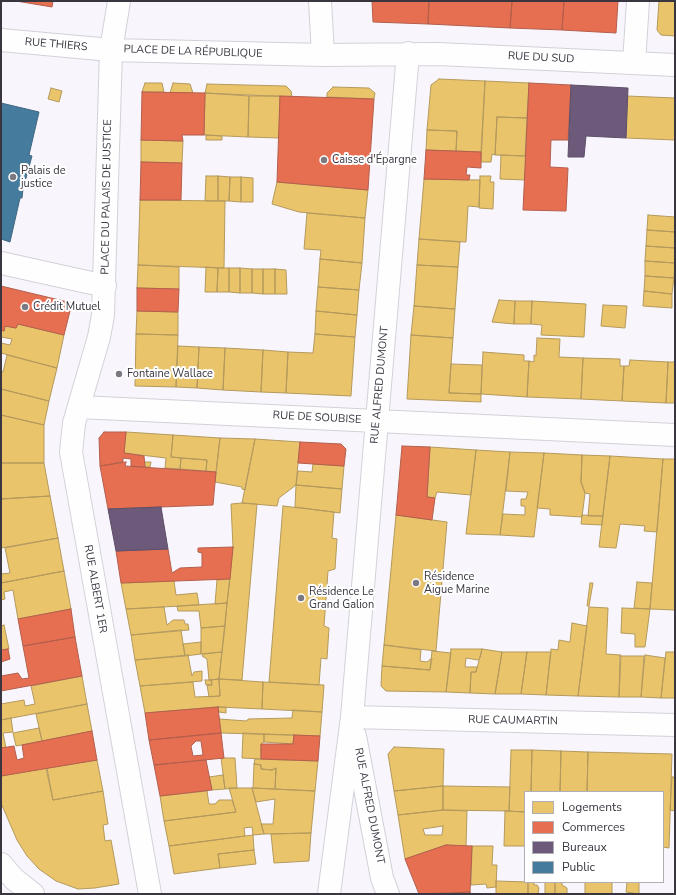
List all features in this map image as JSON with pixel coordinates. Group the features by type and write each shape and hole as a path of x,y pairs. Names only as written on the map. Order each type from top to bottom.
{"street":[{"name":"PLACE DE LA RÉPUBLIQUE","path":"119,1 111,50 372,56 408,53"},
{"path":"320,1 323,55"},
{"path":"634,63 638,1"},
{"name":"RUE THIERS","path":"1,40 111,50"},
{"name":"PLACE DU PALAIS DE JUSTICE","path":"1,263 105,286 111,50"},
{"name":"RUE DU SUD","path":"408,53 675,64"},
{"name":"RUE ALFRED DUMONT","path":"329,894 352,717 408,53"},
{"name":"RUE ALBERT 1ER","path":"105,286 102,325 72,434 72,456 150,894"},
{"name":"RUE DE SOUBISE","path":"79,407 675,435"},
{"name":"RUE ALFRED DUMONT","path":"352,717 382,878 388,894"},
{"name":"RUE CAUMARTIN","path":"352,717 675,724"},
{"path":"1,864 14,879 33,894"}],"building: Logements":[{"path":"659,1 675,1 675,36 661,35 657,30"},
{"path":"439,79 485,81 481,152 456,151 457,131 427,130 431,85"},
{"path":"485,81 529,83 527,118 497,117 495,155 492,154 491,162 481,162"},
{"path":"145,83 162,83 164,92 142,92"},
{"path":"173,83 190,84 193,93 170,93"},
{"path":"207,84 286,86 291,91 292,97 205,93"},
{"path":"333,87 369,88 375,93 374,99 327,97 327,93"},
{"path":"51,88 62,91 59,102 48,99"},
{"path":"205,93 249,96 248,137 204,135"},
{"path":"249,96 280,96 279,138 248,137"},
{"path":"627,96 675,98 675,140 626,138"},
{"path":"497,117 527,118 525,156 495,155"},
{"path":"427,130 457,131 456,151 426,150"},
{"path":"206,135 222,136 222,140 206,140"},
{"path":"141,140 183,141 182,163 141,162"},
{"path":"501,155 526,156 525,180 500,179"},
{"path":"206,176 218,176 218,201 205,201"},
{"path":"218,176 230,177 229,201 218,201"},
{"path":"480,176 491,176 490,182 494,182 493,209 479,208"},
{"path":"230,177 241,177 241,202 229,201"},
{"path":"241,177 253,178 253,202 241,202"},
{"path":"424,179 480,180 479,207 468,206 466,242 419,239"},
{"path":"277,182 368,190 365,218 299,212 272,204"},
{"path":"140,200 225,201 224,268 138,265"},
{"path":"307,213 365,218 362,263 320,259 321,250 304,249"},
{"path":"648,215 675,217 675,232 647,230"},
{"path":"647,230 675,232 675,248 646,246"},
{"path":"419,239 460,242 458,267 417,265"},
{"path":"646,246 675,248 675,263 645,261"},
{"path":"320,259 362,263 359,290 318,287"},
{"path":"645,261 675,263 674,278 645,276"},
{"path":"138,265 179,267 179,289 137,288"},
{"path":"417,265 458,267 455,309 414,306"},
{"path":"206,267 218,268 217,292 205,292"},
{"path":"218,268 229,268 229,292 217,292"},
{"path":"229,268 240,268 240,293 229,292"},
{"path":"240,268 252,269 252,293 240,293"},
{"path":"252,269 263,269 263,294 252,293"},
{"path":"263,269 275,269 275,294 263,294"},
{"path":"275,269 286,270 287,294 275,294"},
{"path":"645,276 674,278 672,294 644,291"},
{"path":"318,287 359,290 357,315 316,311"},
{"path":"644,291 672,294 672,308 643,306"},
{"path":"499,300 515,301 514,324 492,322"},
{"path":"515,301 532,301 531,324 514,324"},
{"path":"532,301 586,304 584,337 541,335 542,325 531,324"},
{"path":"603,305 627,306 625,328 601,326"},
{"path":"414,306 455,309 453,338 411,335"},
{"path":"137,311 178,312 178,335 136,334"},
{"path":"316,311 357,315 355,337 315,334"},
{"path":"18,324 64,335 57,368 1,353 1,343 10,345 12,339 1,337 1,330 4,331 5,326 16,328"},
{"path":"136,334 178,335 176,387 135,386"},
{"path":"315,334 355,337 351,396 286,393 288,352 313,353"},
{"path":"411,335 453,338 449,393 481,394 481,402 407,399"},
{"path":"537,338 560,339 559,357 583,358 581,399 527,397 529,361 534,362 534,355 536,356"},
{"path":"178,346 199,347 197,388 176,387"},
{"path":"199,347 225,348 223,390 197,388"},
{"path":"225,348 263,350 261,392 223,390"},
{"path":"263,350 288,352 286,393 261,392"},
{"path":"483,352 524,355 524,361 529,361 527,397 481,394"},
{"path":"7,355 57,368 49,401 1,389 1,371 3,372"},
{"path":"583,358 620,359 620,366 624,366 622,401 581,399"},
{"path":"630,360 668,362 666,403 622,401 624,366 629,366"},
{"path":"668,362 675,362 675,403 666,403"},
{"path":"451,364 482,365 481,394 449,393"},
{"path":"1,389 49,401 44,425 1,415"},
{"path":"1,415 44,425 44,463 1,463"},
{"path":"126,432 173,435 171,457 181,458 180,469 165,468 166,458 124,453"},
{"path":"173,435 220,438 216,472 206,471 207,460 171,457"},
{"path":"220,438 255,439 245,490 242,489 242,487 215,482"},
{"path":"255,439 300,442 296,485 279,498 277,506 242,503"},
{"path":"430,447 476,450 471,495 437,492 435,498 427,497"},
{"path":"476,450 510,452 500,535 466,534"},
{"path":"510,452 544,453 534,537 500,535 503,514 525,515 525,506 521,506 521,499 526,499 528,492 506,491"},
{"path":"544,453 582,455 581,482 585,493 582,517 550,515 550,509 537,508"},
{"path":"582,455 610,456 603,516 588,516 590,494 585,493 581,482"},
{"path":"610,456 663,459 657,532 644,531 645,526 620,524 616,548 599,547"},
{"path":"181,458 207,460 206,471 180,469"},
{"path":"663,459 675,459 675,610 650,609"},
{"path":"144,462 151,462 150,467 145,467"},
{"path":"1,463 44,463 50,496 1,499"},
{"path":"313,464 344,466 342,489 296,485 298,471 312,472"},
{"path":"296,485 342,489 340,513 295,507"},
{"path":"50,496 58,538 1,548 1,499"},
{"path":"231,504 257,504 242,680 219,679 233,547"},
{"name":"Résidence Le Grand Galion","path":"283,506 334,512 332,538 337,539 335,569 328,571 324,626 329,628 327,659 321,658 319,685 269,682"},
{"name":"Résidence Aigue Marine","path":"396,515 447,522 436,651 384,645"},
{"path":"582,515 603,516 602,525 581,524"},
{"path":"58,538 64,571 1,583 1,574 10,573 5,548"},
{"path":"64,571 71,609 18,619 13,590 4,592 5,599 1,600 1,583"},
{"path":"230,579 227,603 215,604 217,580"},
{"path":"174,581 176,595 197,593 199,605 126,609 121,583"},
{"path":"637,582 652,583 650,609 634,608"},
{"path":"590,583 593,583 589,606 587,606"},
{"path":"227,603 225,626 201,628 199,611 178,611 177,606"},
{"path":"164,607 167,625 173,620 184,620 185,624 188,624 189,630 131,635 126,609"},
{"path":"589,607 608,608 606,654 621,655 619,697 578,696"},
{"path":"622,608 650,609 645,647 635,647 635,634 621,633"},
{"path":"572,623 587,626 578,696 546,695 551,649 558,650 559,640 570,642"},
{"path":"4,625 9,649 1,650 1,626"},
{"path":"225,626 222,652 201,654 201,628"},
{"path":"181,630 185,656 135,660 131,635"},
{"path":"201,642 201,654 185,656 183,644"},
{"path":"384,645 421,650 420,661 427,662 432,658 430,670 382,666"},
{"path":"451,649 482,649 478,660 466,658 465,667 477,667 476,672 471,672 470,693 446,692"},
{"path":"482,649 502,652 495,694 470,693 471,672 476,672"},
{"path":"432,651 451,653 446,692 386,691 381,686 382,666 430,670"},
{"path":"222,652 219,679 209,680 207,659 202,656 203,654"},
{"path":"502,652 527,652 521,694 495,694"},
{"path":"527,652 551,652 546,695 521,694"},
{"path":"666,652 675,652 675,698 661,698"},
{"path":"188,655 192,676 194,672 202,671 202,681 140,686 135,660"},
{"path":"645,655 665,658 661,698 641,697"},
{"path":"620,656 644,656 641,697 619,697"},
{"path":"82,676 87,704 1,720 1,704 24,700 25,706 35,704 31,686"},
{"path":"219,679 263,682 262,709 218,707 145,713 140,686 193,682 195,697 220,696"},
{"path":"219,679 220,696 209,697 207,685 212,685 211,680"},
{"path":"205,680 211,680 212,685 206,685"},
{"path":"263,682 324,685 322,712 262,709"},
{"path":"87,704 92,731 42,741 36,714"},
{"path":"218,707 226,707 226,713 219,712"},
{"path":"293,710 322,712 320,736 221,733 219,719 247,721 248,719 292,718"},
{"path":"11,718 13,732 3,733 6,748 1,748 1,720"},
{"path":"39,728 42,741 16,746 13,733"},
{"path":"243,733 264,734 264,742 261,744 261,759 242,758"},
{"path":"264,734 294,735 293,744 264,742"},
{"path":"394,747 444,749 443,786 394,791 388,754"},
{"path":"511,750 532,750 531,791 524,791 524,812 509,811"},
{"path":"532,750 561,751 560,791 531,791"},
{"path":"561,751 588,752 587,791 560,791"},
{"path":"588,752 672,754 669,848 664,847 664,791 587,791"},
{"path":"221,758 235,758 237,788 225,789"},
{"path":"255,759 318,761 315,791 275,789 276,768 272,770 261,769 261,765 254,764"},
{"path":"97,760 103,791 53,800 47,768"},
{"path":"254,764 261,765 261,769 272,770 276,768 275,789 253,788"},
{"path":"46,768 53,800 103,791 108,824 103,825 105,841 111,840 119,884 78,889 56,881 39,869 27,856 17,840 1,803 1,776"},
{"path":"223,775 225,789 212,790 209,777"},
{"path":"672,777 675,777 675,811 670,810"},
{"path":"443,786 510,787 509,811 443,810"},
{"path":"443,786 443,810 398,815 394,791"},
{"path":"229,788 252,788 264,834 253,835 252,827 244,828 245,836 169,846 164,821 236,812"},
{"path":"252,788 315,791 311,833 264,834 261,824 273,824 275,799 256,802"},
{"path":"207,791 209,804 215,804 219,800 232,800 236,812 164,821 160,796"},
{"path":"443,810 467,811 466,846 446,845 405,859 398,815","holes":["443,826 442,835 425,835 423,829"]},
{"path":"505,811 524,812 524,846 504,846"},
{"path":"311,833 309,861 274,863 271,834"},
{"path":"253,835 254,850 218,854 220,868 174,874 169,846"},
{"path":"472,846 493,846 492,865 497,865 496,887 487,888 486,884 471,885"},
{"path":"254,850 256,864 220,868 218,854"},
{"path":"496,881 528,883 528,894 496,894"},
{"path":"528,883 534,883 534,885 537,885 539,888 538,894 528,894"},
{"path":"545,883 555,883 555,894 545,894"},
{"path":"555,883 562,883 562,885 567,888 567,894 555,894"},
{"path":"585,883 612,883 612,894 585,894"},
{"path":"627,883 639,883 639,894 626,892"}],"building: Commerces":[{"path":"16,1 53,1 52,7"},
{"path":"372,1 429,1 428,24 373,22"},
{"path":"429,1 512,1 510,28 428,24"},
{"path":"512,1 564,1 562,30 510,28"},
{"path":"564,1 618,1 616,33 562,30"},
{"path":"529,83 571,85 568,140 551,140 550,167 568,168 566,211 523,210"},
{"path":"142,92 205,93 204,135 182,135 183,141 141,140"},
{"name":"Caisse d'Épargne","path":"280,96 374,99 368,190 277,182"},
{"path":"426,150 481,152 481,168 467,167 466,175 470,175 469,180 424,179"},
{"path":"141,162 182,163 181,200 140,200"},
{"path":"1,286 72,303 64,335 18,324 16,328 5,326 4,331 1,330"},
{"path":"137,288 179,289 178,312 137,311"},
{"path":"104,432 126,432 124,453 144,456 145,467 131,466 131,459 123,458 123,462 100,466 99,438"},
{"path":"300,442 341,444 346,449 344,466 298,463"},
{"path":"402,446 430,447 427,497 435,498 432,520 396,515"},
{"path":"126,462 125,466 216,472 213,505 108,509 100,466"},
{"path":"233,547 230,579 121,583 116,551 168,549 172,573 180,568 202,567 202,553 198,552 198,548"},
{"path":"71,609 75,637 23,646 18,619"},
{"path":"75,637 82,676 1,691 1,676 18,673 22,679 29,678 23,646"},
{"path":"8,649 10,659 1,662 1,650"},
{"path":"218,707 221,733 149,740 145,713"},
{"path":"92,731 97,760 1,776 1,748 14,746 17,760 24,758 22,745"},
{"path":"221,733 224,758 154,765 149,740","holes":["196,741 201,741 203,755 193,756 191,746"]},
{"path":"294,735 320,736 318,761 261,759 261,744 293,744"},
{"path":"206,760 212,790 160,796 154,765"},
{"path":"446,845 472,846 470,892 419,894 405,859"},
{"path":"470,892 471,894 438,894"}],"building: Bureaux":[{"path":"571,85 628,88 626,138 586,136 584,157 568,157"},
{"path":"161,507 168,549 116,551 108,509"}],"building: Public":[{"name":"Palais de justice","path":"1,103 39,112 29,155 32,156 22,198 20,198 10,242 1,239"}],"place":[{"name":"Caisse d'Épargne","path":"324,160"},
{"name":"Palais de justice","path":"13,177"},
{"name":"Crédit Mutuel","path":"25,307"},
{"name":"Fontaine Wallace","path":"119,374"},
{"name":"Résidence Aigue Marine","path":"416,583"},
{"name":"Résidence Le Grand Galion","path":"301,598"}]}
